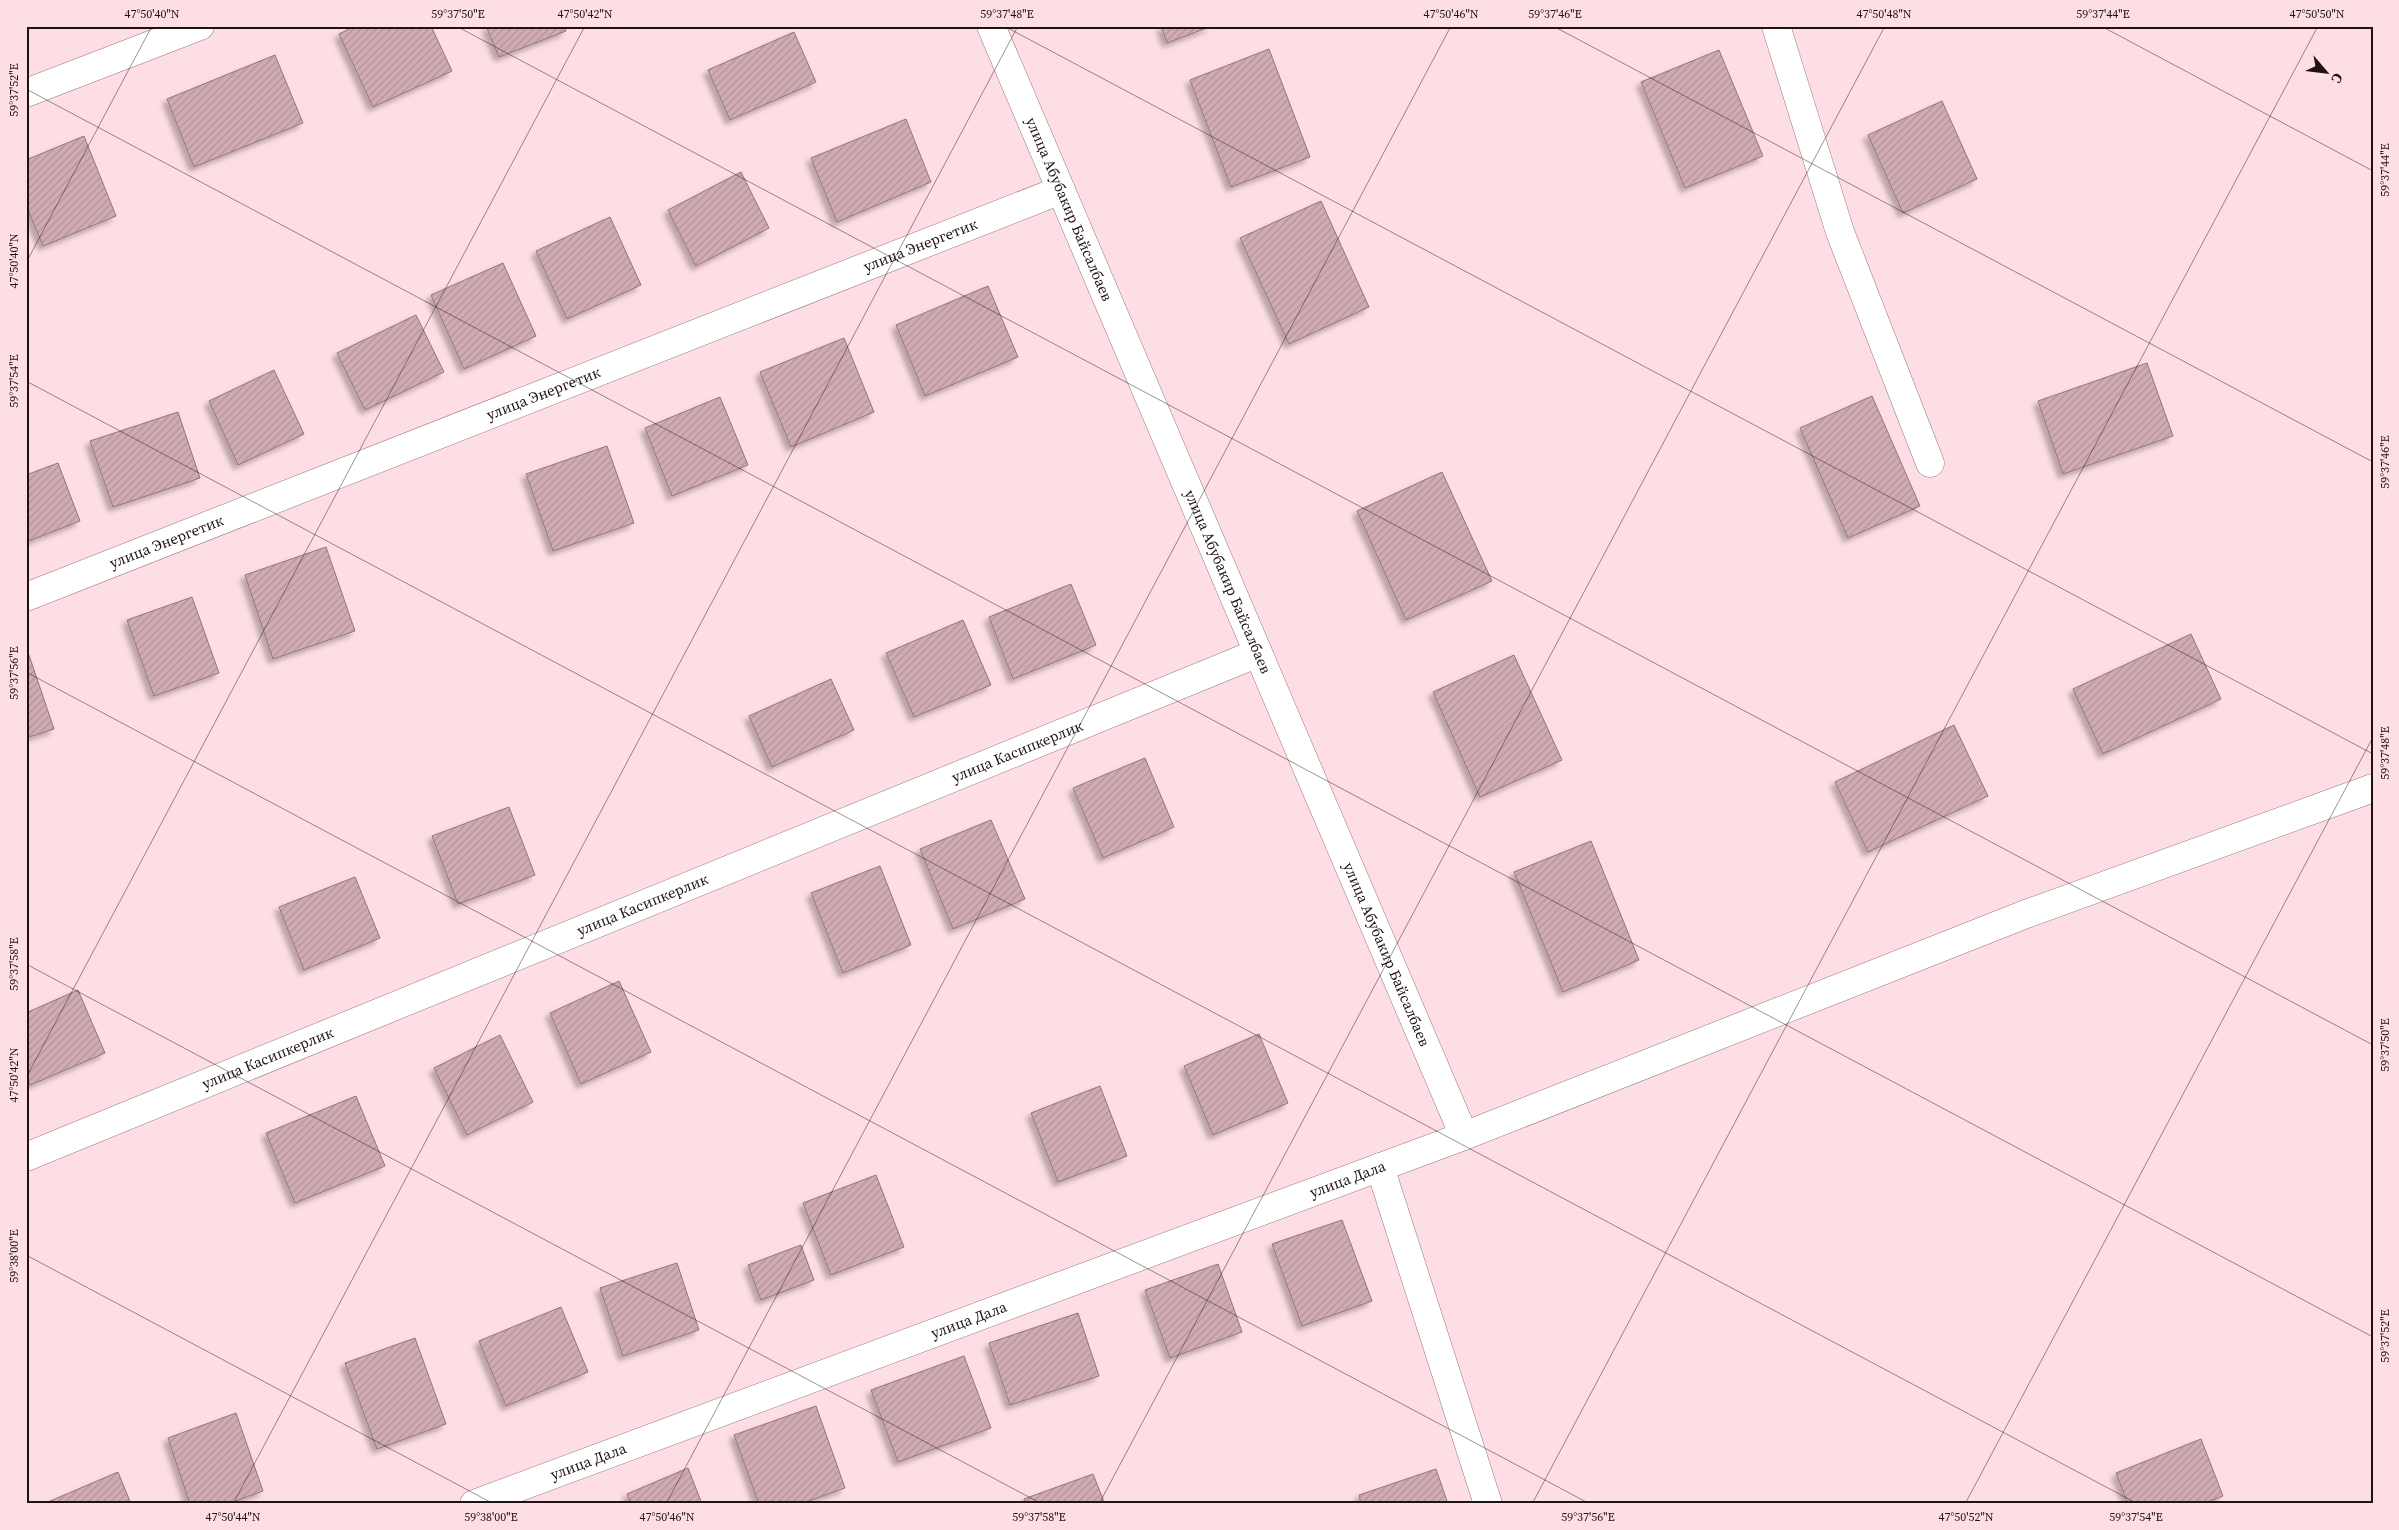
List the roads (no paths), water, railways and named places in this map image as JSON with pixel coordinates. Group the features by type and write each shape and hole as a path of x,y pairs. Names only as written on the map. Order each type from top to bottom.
{"street":[{"path":"26,93 200,26"},
{"name":"улица Абубакир Байсалбаев","path":"991,26 1464,1136"},
{"path":"1776,26 1840,232 1930,462"},
{"name":"улица Энергетик","path":"26,597 1061,190"},
{"name":"улица Касипкерлик","path":"26,1157 1258,653"},
{"name":"улица Дала","path":"474,1504 1464,1136 2026,914 2373,788"},
{"path":"1380,1167 1488,1504"}]}
